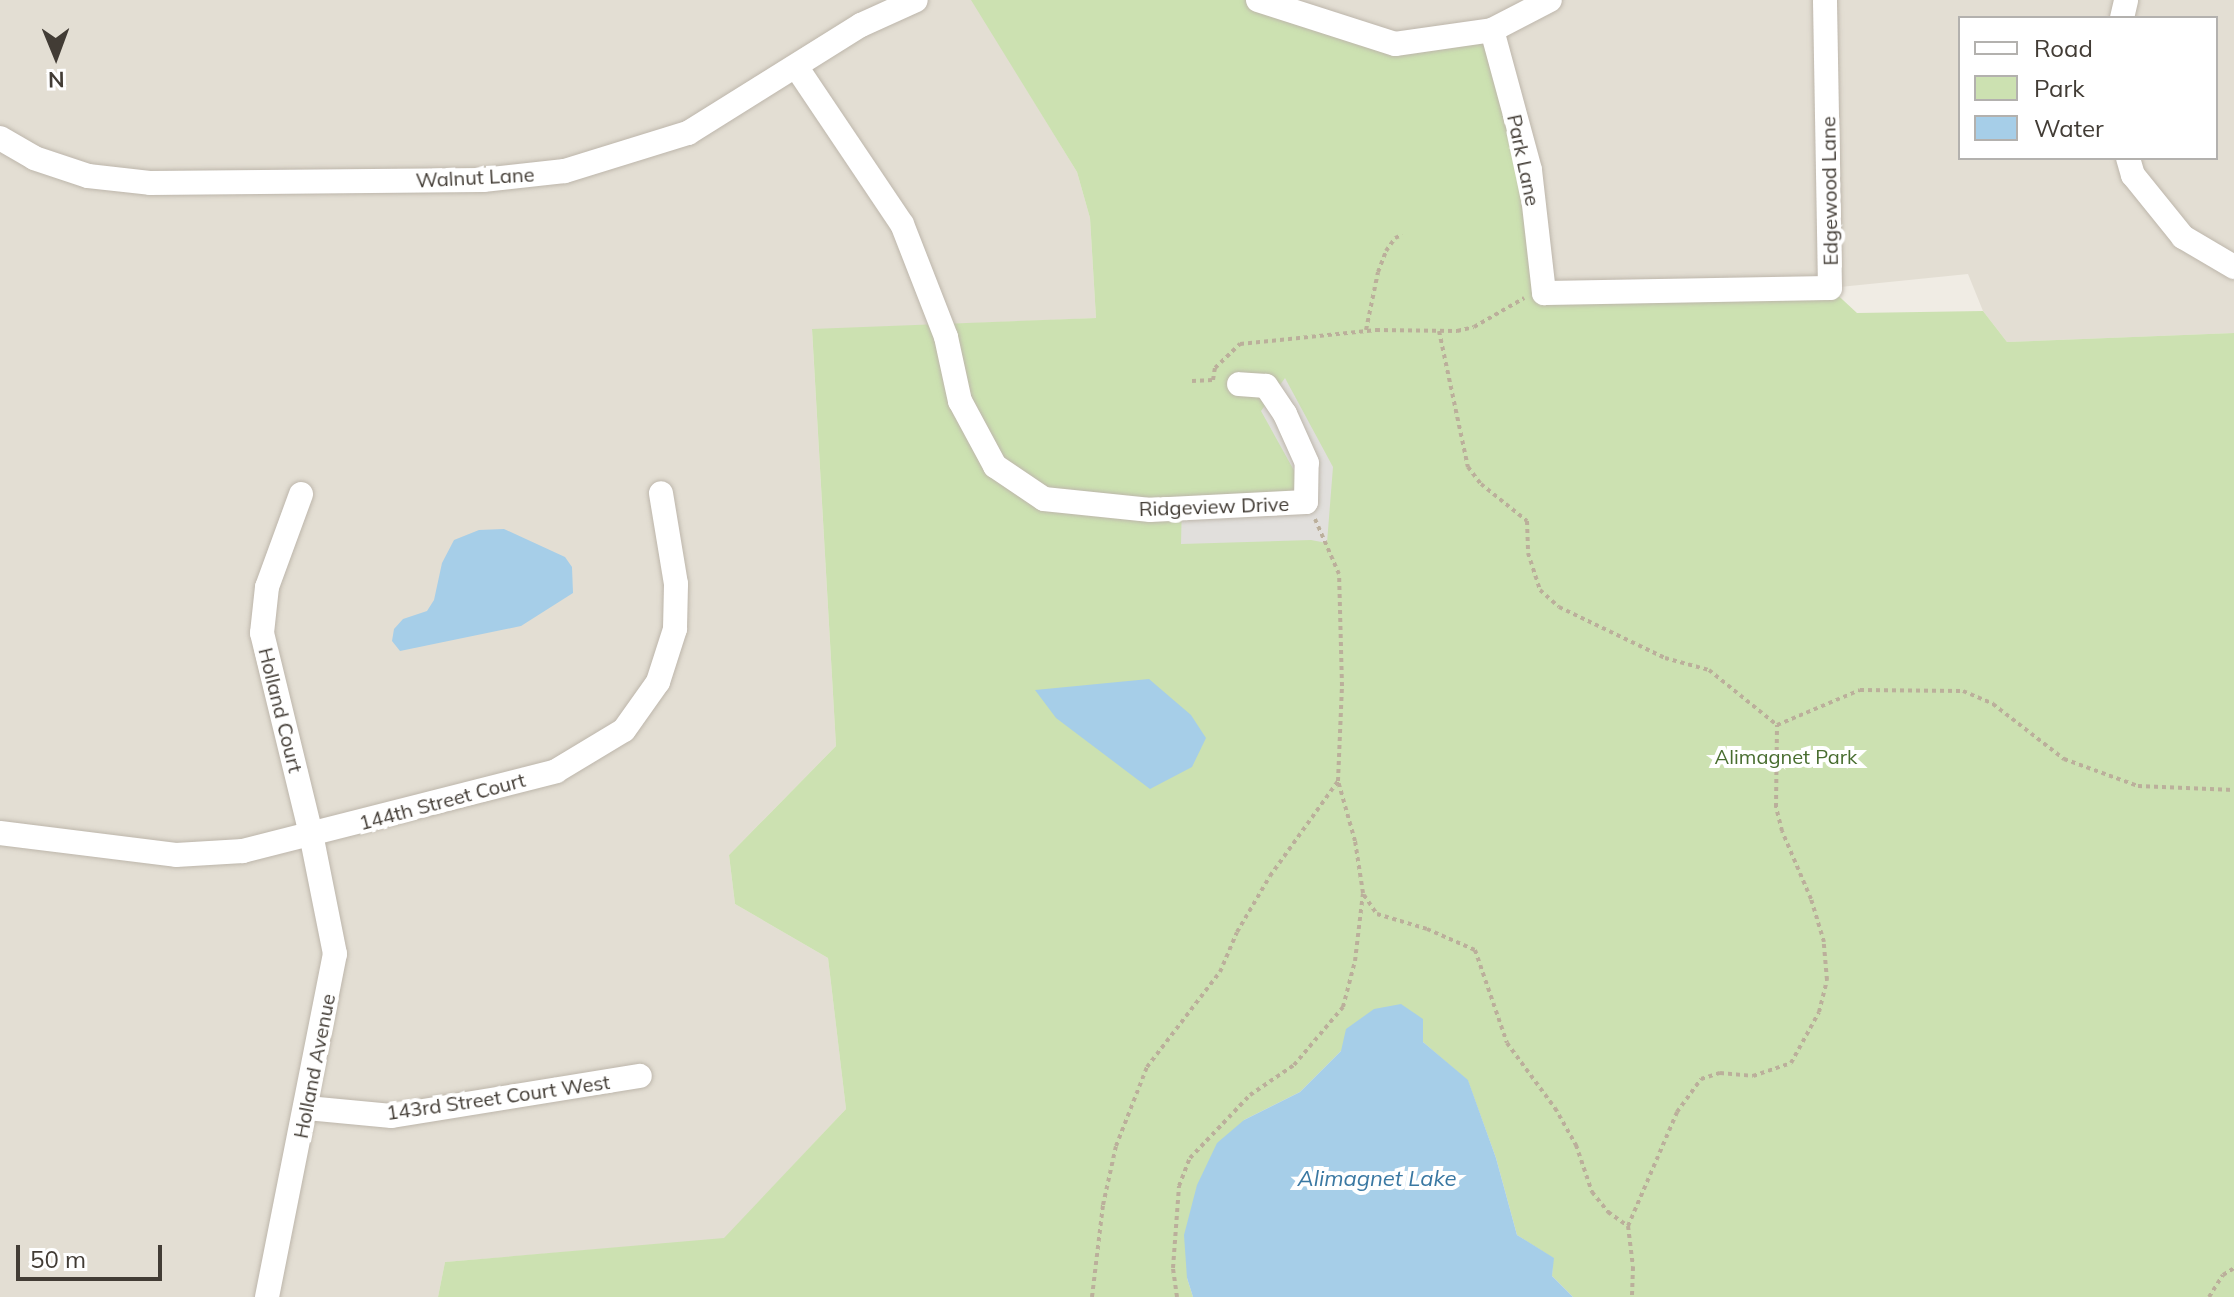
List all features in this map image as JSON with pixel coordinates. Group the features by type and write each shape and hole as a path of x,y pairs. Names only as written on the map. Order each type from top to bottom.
{"street":[{"name":"Walnut Lane","path":"0,138 34,158 88,176 150,183 483,180 565,171 688,133 797,68 861,25 916,0"},
{"path":"1258,0 1395,44 1492,30 1550,0"},
{"name":"Edgewood Lane","path":"1544,290 1830,288 1825,0"},
{"name":"Park Lane","path":"1492,30 1530,170 1544,290"},
{"name":"Ridgeview Drive","path":"797,68 902,224 946,337 960,401 995,466 1044,499 1150,510 1227,509 1306,502 1307,463 1285,414 1266,386 1239,384"},
{"path":"2129,160 2133,175 2183,237 2234,267"},
{"name":"144th Street Court","path":"0,833 176,855 243,851 556,771 624,730 658,682 675,629 676,584 661,493"},
{"name":"Holland Court","path":"301,494 267,587 262,633 311,834"},
{"name":"Holland Avenue","path":"267,1297 307,1108 335,954 311,834"},
{"name":"143rd Street Court West","path":"307,1108 392,1116 640,1076"}],"path":[{"path":"1366,332 1378,272 1386,251 1402,235"},
{"path":"1213,380 1215,368 1240,344 1287,336 1474,327 1544,290"},
{"path":"1439,331 1468,467 1481,484 1527,521 1528,553 1540,590 1559,607 1584,620 1665,658 1709,670 1777,725 1779,819 1811,899 1824,942 1827,980 1819,1012 1791,1063 1753,1076 1720,1073 1701,1079 1677,1112 1628,1226 1633,1267 1632,1297"},
{"path":"1192,381 1239,384"},
{"path":"1177,1297 1173,1268 1179,1186 1190,1158 1250,1095 1294,1065 1343,1007 1355,961 1363,893 1355,841 1338,781 1342,686 1339,574 1306,502"},
{"path":"1777,725 1860,690 1963,691 1993,704 2064,759 2138,786 2234,790"},
{"path":"1092,1297 1113,1157 1147,1067 1220,972 1237,932 1270,876 1338,781"},
{"path":"1363,893 1377,914 1427,929 1475,950 1507,1043 1555,1108 1576,1145 1592,1192 1608,1212 1628,1226"},
{"path":"2209,1297 2223,1275 2234,1268"}],"shaded area":[{"path":"0,0 972,0 1077,172 1090,218 1096,318 812,330 836,746 729,855 735,904 828,958 846,1109 724,1239 445,1262 438,1297 0,1297"},
{"path":"1258,0 2234,0 2234,333 2007,342 1983,311 1968,274 1830,288 1544,287 1395,44"},
{"path":"1285,378 1333,467 1327,543 1311,540 1181,544 1182,498 1301,495 1301,483 1261,411"}],"green space":[{"name":"Alimagnet Park","path":"971,0 1258,0 1395,44 1492,30 1545,293 1830,288 1857,313 1983,311 2007,342 2234,333 2234,1297 1573,1297 1552,1276 1553,1258 1517,1235 1496,1158 1468,1081 1423,1042 1423,1019 1341,1051 1300,1092 1244,1120 1187,1278 1193,1297 438,1297 445,1262 724,1238 846,1109 828,958 735,904 729,855 836,746 812,329 1096,318 1090,218 1077,172"}],"water":[{"path":"504,529 565,557 572,567 573,593 521,626 400,651 392,641 394,629 403,619 427,611 434,600 442,563 454,540 479,530"},
{"path":"1149,679 1191,715 1206,738 1192,767 1150,789 1056,718 1035,690"},
{"name":"Alimagnet Lake","path":"1401,1004 1423,1019 1423,1042 1468,1080 1496,1158 1517,1235 1554,1258 1552,1276 1573,1297 1193,1297 1187,1278 1184,1235 1197,1185 1217,1143 1244,1120 1300,1092 1341,1051 1346,1029 1374,1009"}]}
